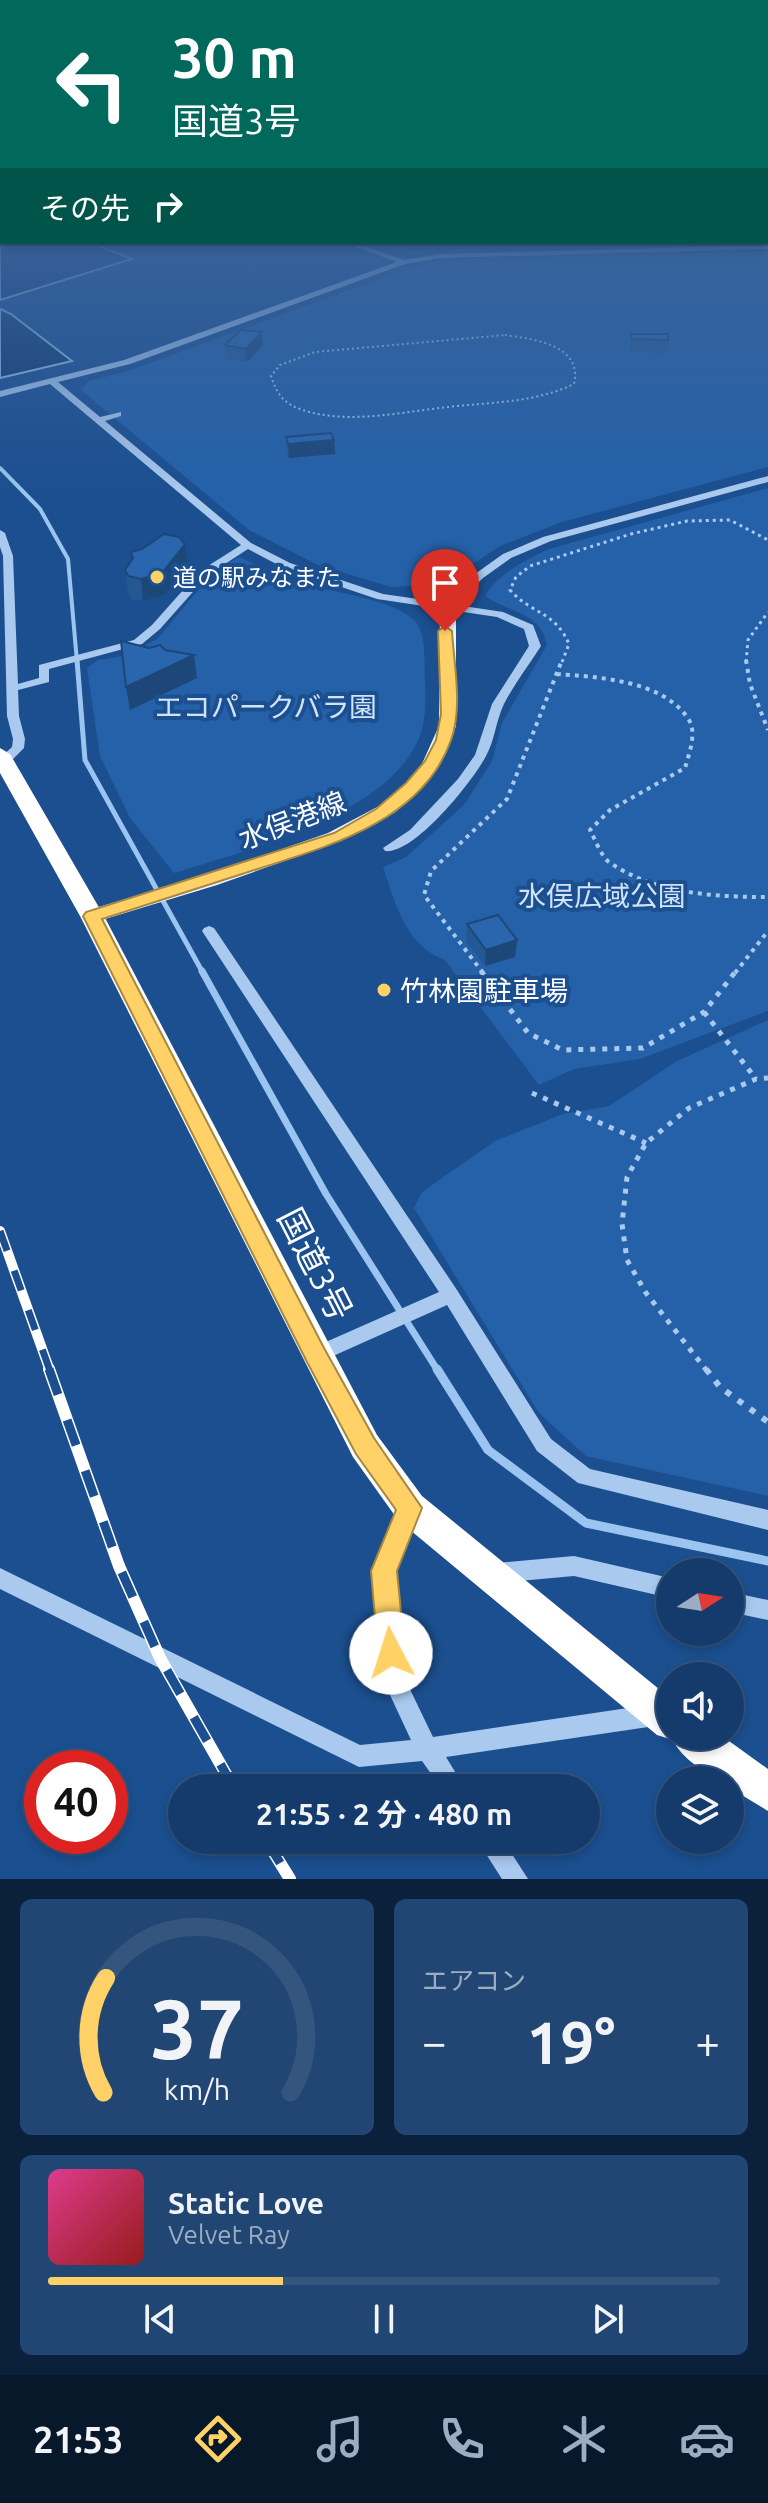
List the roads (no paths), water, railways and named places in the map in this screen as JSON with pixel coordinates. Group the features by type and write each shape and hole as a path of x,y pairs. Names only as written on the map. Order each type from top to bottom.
{"highway":[{"name":"国道3号","path":"4,764 92,916 315,1355 365,1446 410,1508 656,1710"},
{"name":"国道3号","path":"709,1750 768,1792"}],"main road":[{"name":"水俣港線","path":"92,916 340,837 382,812 412,787 432,762 444,740 449,714 445,631 448,607"}],"street":[{"path":"0,394 127,362 253,317"},
{"path":"51,380 247,545 286,565 368,593 516,619 529,627 535,646 498,704 481,755 463,782 415,833 390,848"},
{"path":"97,420 118,414"},
{"path":"448,607 479,576 507,556 547,539 768,479"},
{"path":"0,533 8,556 10,667 14,688 13,716 19,739 18,748 4,764"},
{"path":"14,688 45,680 43,667 138,642 151,633 205,571 237,555 247,545"},
{"path":"0,680 10,667"},
{"path":"209,931 451,1295 544,1445 585,1477 768,1520"},
{"path":"315,1355 451,1295"},
{"path":"410,1508 384,1571 394,1680 427,1749 444,1774"},
{"path":"489,1574 574,1566 656,1585"},
{"path":"0,1578 359,1756 656,1726"},
{"path":"744,1605 768,1610"},
{"path":"499,1854 516,1879"}],"waterway":[{"path":"0,468 40,509 68,559 77,662"},
{"path":"77,660 85,760 203,973"},
{"path":"202,971 326,1194 438,1371"},
{"path":"437,1369 488,1450 586,1523 768,1561"}],"railway":[{"path":"0,1231 50,1371"},
{"path":"49,1369 119,1566 160,1658 226,1774"},
{"path":"275,1854 290,1879"}],"place":[{"name":"道の駅みなまた","path":"157,577"},
{"name":"竹林園駐車場","path":"384,990"}],"park label":[{"name":"エコパークバラ園","path":"266,706"},
{"name":"水俣広域公園","path":"602,895"}]}
